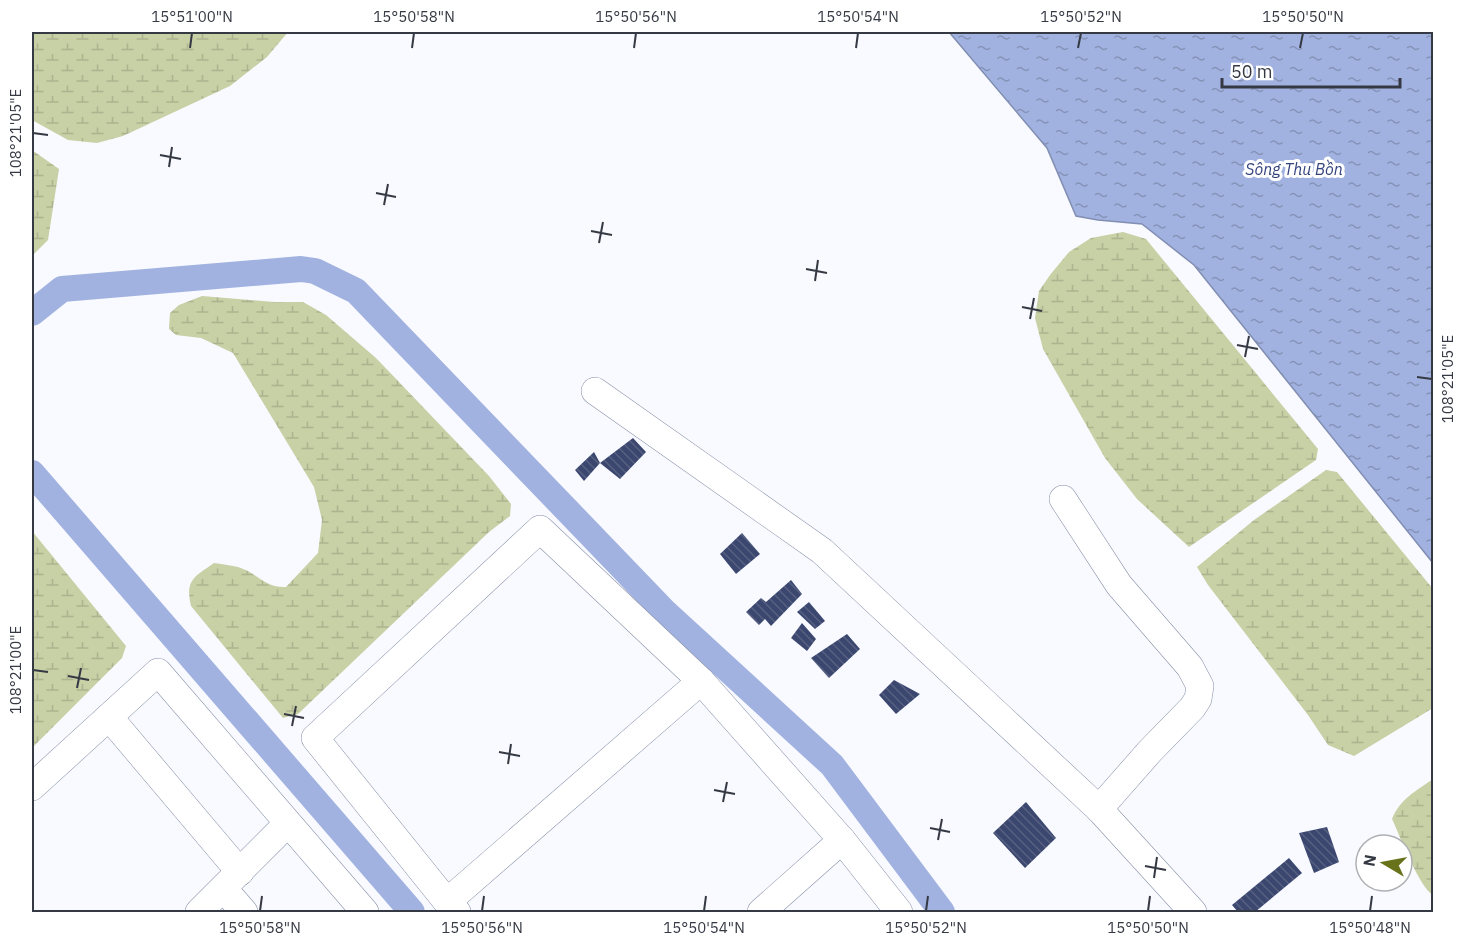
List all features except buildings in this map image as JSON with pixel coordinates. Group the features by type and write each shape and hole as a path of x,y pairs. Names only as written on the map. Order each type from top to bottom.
{"street":[{"path":"595,391 822,550 1099,809 1193,912"},
{"path":"1063,500 1119,585 1190,667 1200,686 1198,699 1192,708 1099,809"},
{"path":"701,681 452,907 315,738 540,529 701,681 842,840 899,912"},
{"path":"32,787 158,672 365,912"},
{"path":"110,717 232,881 244,912"},
{"path":"199,912 287,824"},
{"path":"761,912 842,840"}],"green space":[{"path":"32,32 288,32 267,57 230,86 123,136 97,143 68,140 32,120"},
{"path":"32,150 59,169 48,240 32,256"},
{"path":"1123,232 1146,239 1318,449 1316,460 1189,547 1137,499 1105,458 1043,349 1035,318 1039,291 1069,252 1091,238"},
{"path":"202,296 303,302 326,315 376,358 489,476 511,504 510,516 489,532 298,714 283,718 191,606 189,590 196,576 214,563 238,567 266,583 286,587 318,553 322,520 314,487 233,353 201,338 176,335 169,329 170,313 179,305"},
{"path":"1326,470 1337,472 1433,589 1433,708 1354,756 1328,745 1308,715 1208,585 1197,567 1254,520"},
{"path":"32,531 126,646 122,658 32,748"},
{"path":"1433,779 1433,895 1414,868 1414,833 1398,833 1392,819 1399,806"}],"water":[{"name":"Sông Thu Bồn","path":"949,32 1433,32 1433,563 1194,265 1142,224 1076,216 1047,148"}],"waterway":[{"path":"32,313 62,289 301,269 315,271 356,291 664,611 832,765 942,912"},
{"path":"32,473 412,912"}]}
